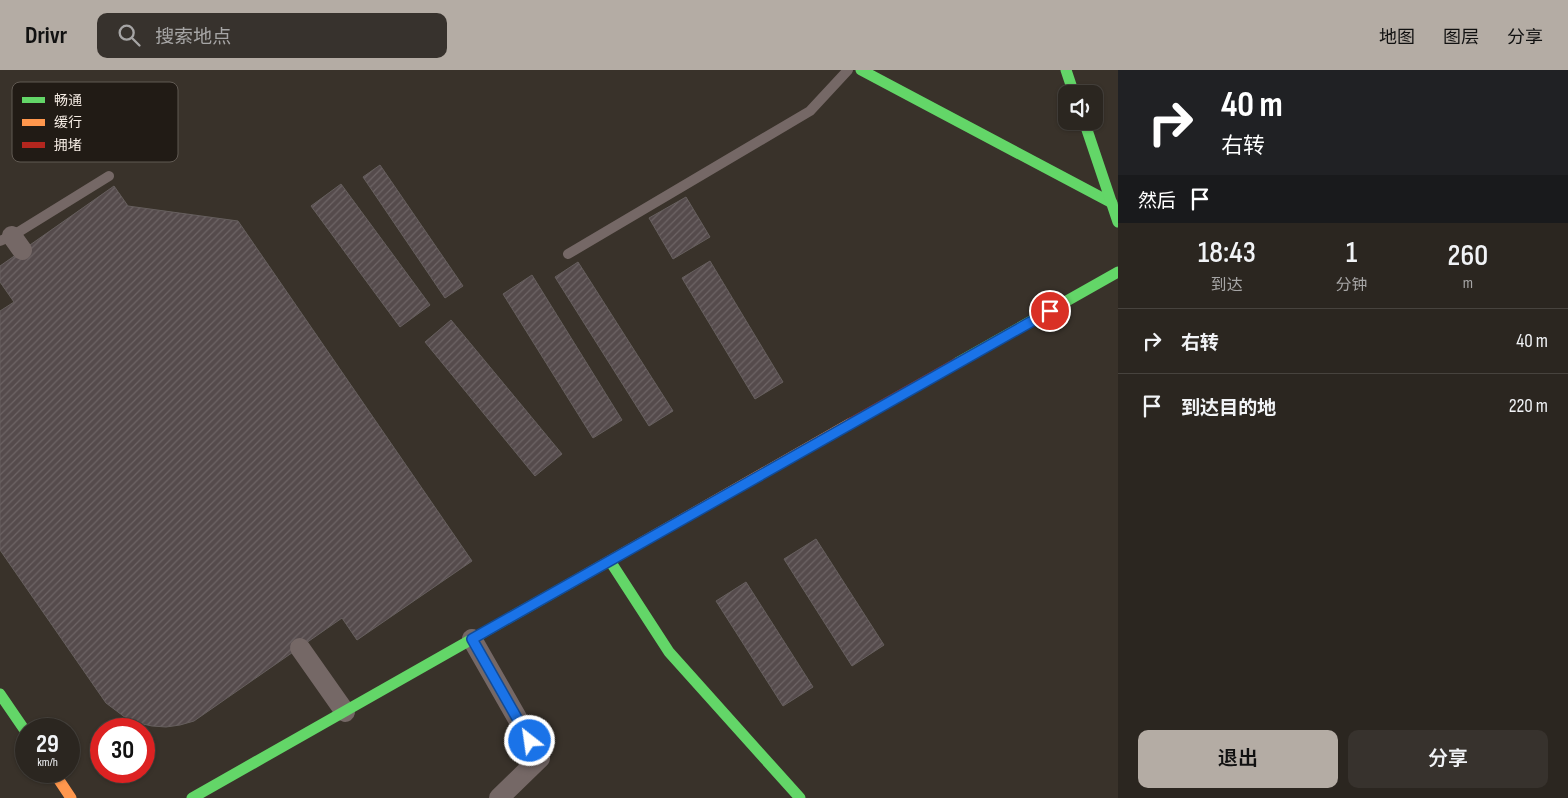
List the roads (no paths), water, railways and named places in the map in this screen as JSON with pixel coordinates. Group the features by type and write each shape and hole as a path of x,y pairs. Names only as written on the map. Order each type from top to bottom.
{"main road":[{"path":"860,70 1112,203"},
{"path":"1066,70 1071,85"},
{"path":"1087,130 1118,222"},
{"path":"192,798 1118,272"},
{"path":"610,561 669,652 800,798"},
{"path":"0,694 16,718"},
{"path":"61,783 71,798"}],"street":[{"path":"472,639 540,758 499,798"},
{"path":"300,648 345,712"}],"lane":[{"path":"568,254 810,111 848,70"},
{"path":"11,242 109,176"}]}
